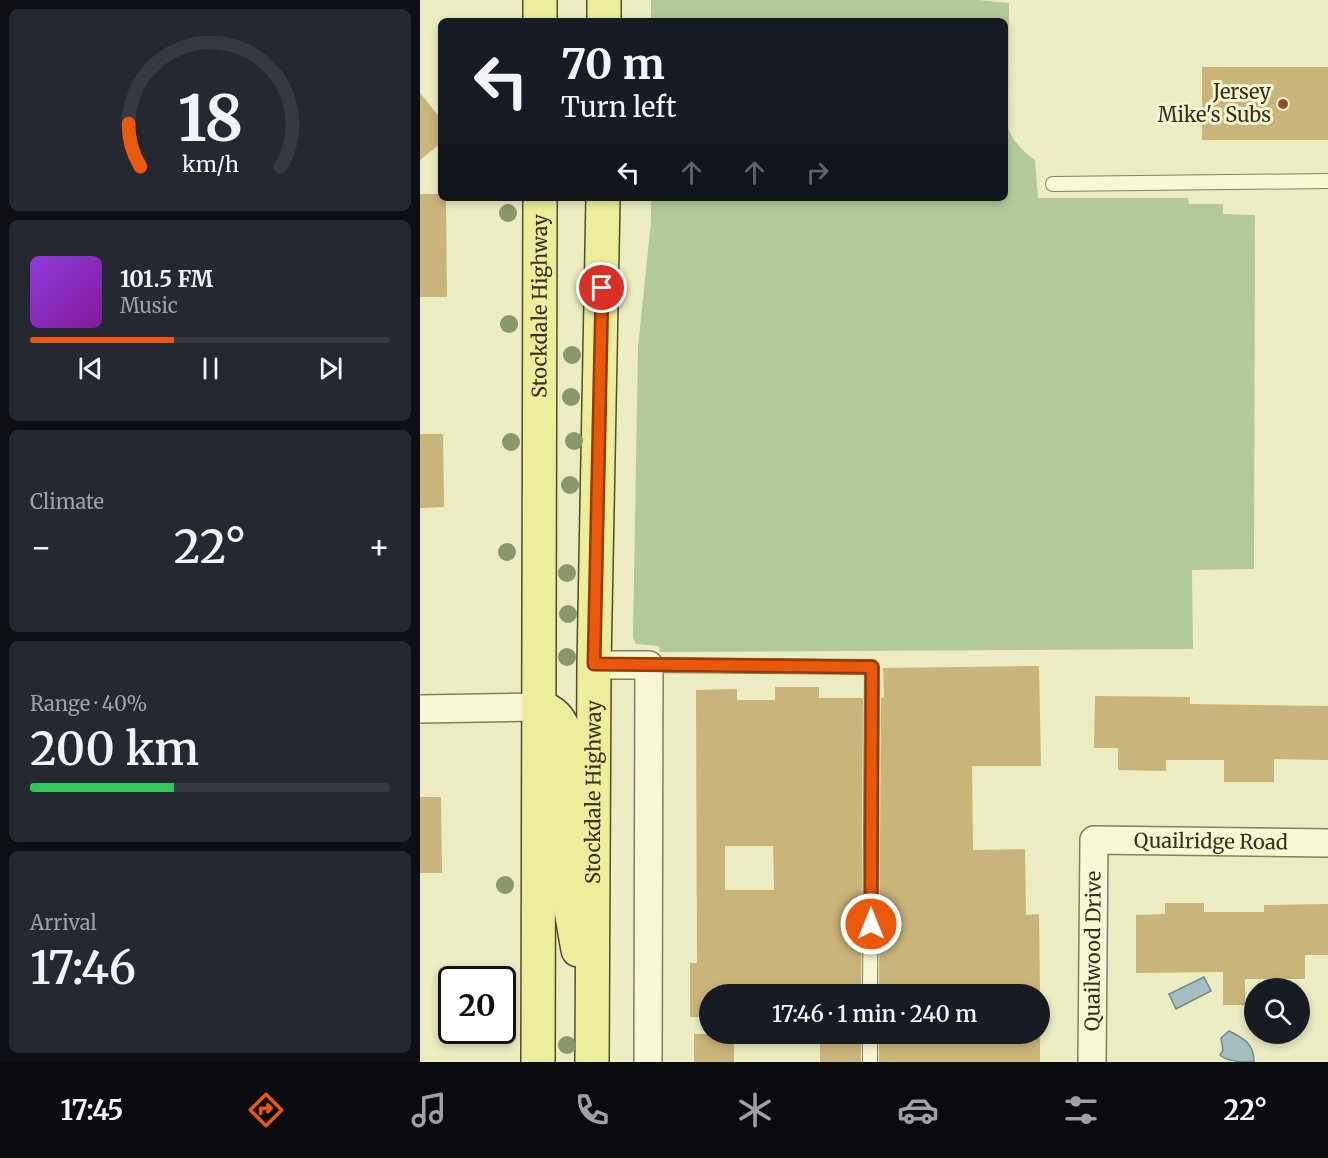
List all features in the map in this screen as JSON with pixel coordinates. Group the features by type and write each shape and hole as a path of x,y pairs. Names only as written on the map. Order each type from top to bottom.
{"main road":[{"path":"540,0 540,18"},
{"path":"604,0 604,18"},
{"name":"Stockdale Highway","path":"538,1062 540,201"},
{"name":"Stockdale Highway","path":"592,1062 594,664 603,201"},
{"path":"540,707 551,710 559,718 565,732 568,893 592,1016"}],"street":[{"path":"594,664 649,665 648,1062"},
{"path":"420,709 540,707"},
{"name":"Quailridge Road","path":"1094,840 1328,843"},
{"name":"Quailwood Drive","path":"1092,1062 1094,840"}],"lane":[{"path":"1053,184 1328,181"},
{"path":"649,665 872,667 870,984"},
{"path":"870,1044 870,1062"}],"green space":[{"path":"651,0 977,0 1009,3 1008,127 1008,18 651,18"},
{"path":"1008,127 1018,145 1035,160 1038,198 1188,198 1189,204 1223,204 1223,214 1255,215 1254,569 1192,570 1193,649 660,652 659,646 636,644 633,637 638,347 651,222 651,201 1008,201"}],"water":[{"path":"1204,977 1211,991 1176,1009 1169,994"},
{"path":"1229,1031 1240,1037 1244,1040 1244,1044 1250,1046 1254,1062 1240,1062 1220,1055 1223,1050 1221,1038"}],"building":[{"path":"1202,67 1328,67 1328,140 1202,140"},
{"path":"420,93 438,115 438,145 420,160"},
{"path":"420,194 438,194 438,201 446,201 447,297 420,297"},
{"path":"420,434 443,434 444,507 420,508"},
{"path":"1039,666 1041,766 972,766 973,850 1025,849 1026,915 1039,914 1040,984 879,984 883,668"},
{"path":"775,687 819,687 819,698 863,698 861,984 699,984 699,1017 690,1017 690,963 697,963 696,690 737,689 737,700 775,700","holes":["725,846 773,846 774,890 725,890"]},
{"path":"1095,696 1190,697 1190,704 1328,706 1328,760 1274,759 1274,782 1224,782 1224,760 1166,760 1166,771 1118,770 1118,748 1094,748"},
{"path":"420,797 441,797 442,873 420,873"},
{"path":"1165,903 1204,903 1204,912 1264,912 1264,905 1328,904 1328,955 1305,955 1305,978 1244,978 1244,1005 1223,1005 1223,972 1136,973 1136,915 1165,914"},
{"path":"694,1034 699,1034 699,1044 734,1044 734,1062 694,1062"},
{"path":"820,1044 861,1044 861,1062 820,1062"},
{"path":"879,1044 1040,1044 1040,1062 879,1062"}],"place":[{"name":"Jersey Mike's Subs","path":"1283,104"}],"route":[{"path":"602,288 594,664 872,667 871,924"}]}
